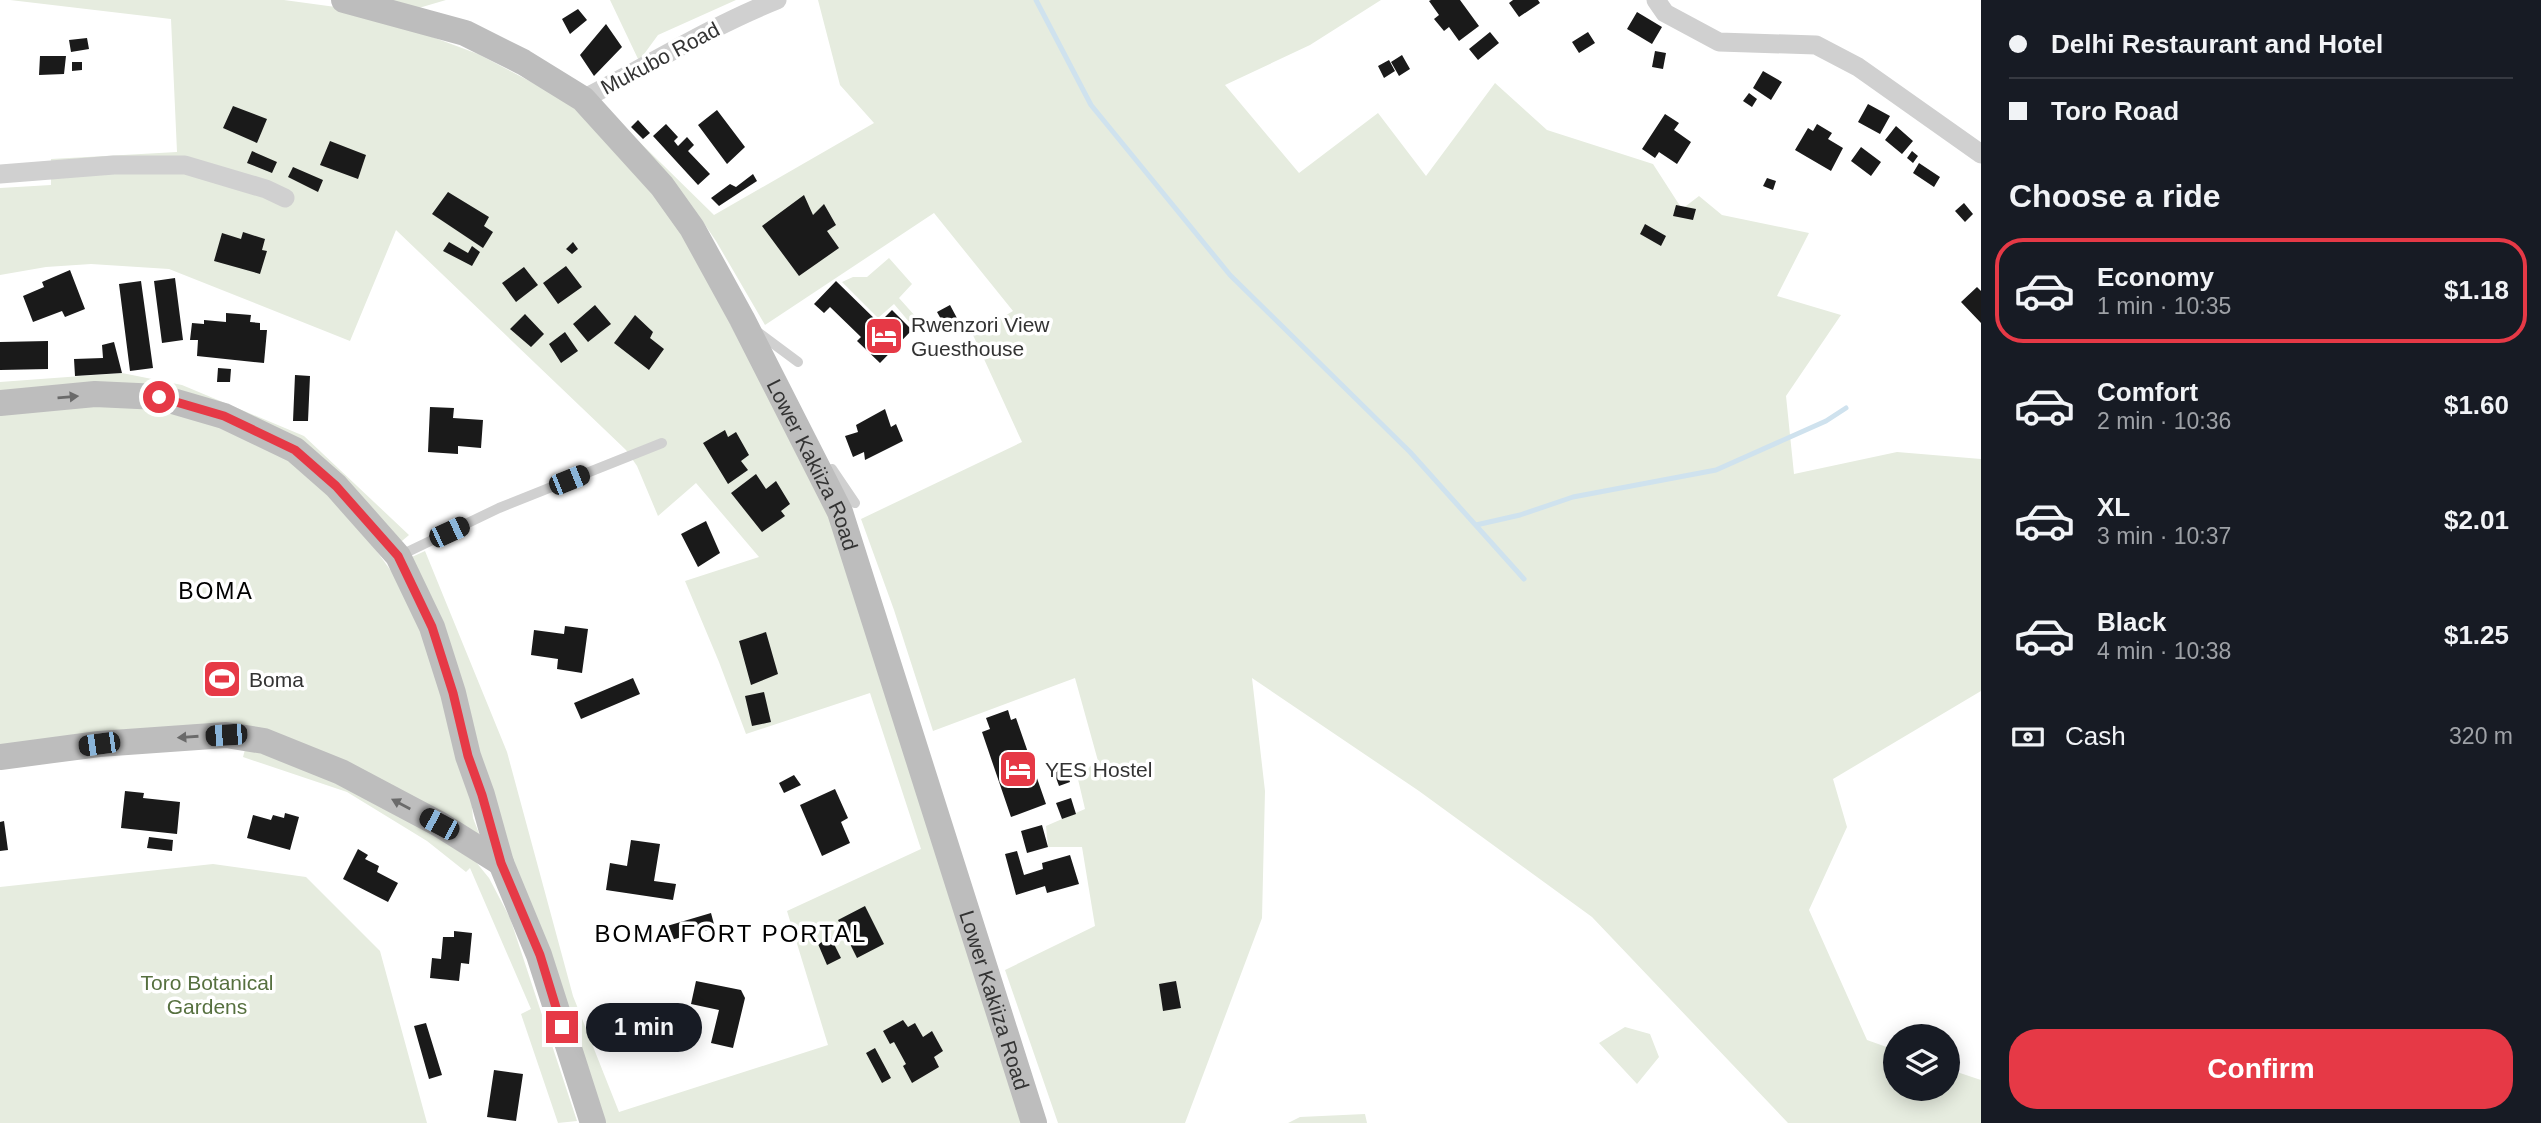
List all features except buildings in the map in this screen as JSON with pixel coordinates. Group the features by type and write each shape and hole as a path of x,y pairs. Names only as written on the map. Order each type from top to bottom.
{"main road":[{"name":"Lower Kakiiza Road","path":"344,0 465,33 523,62 583,99 662,187 692,228 799,428 840,512 1034,1123"},
{"path":"0,403 95,394 159,397 224,416 295,450 336,486 398,556 432,627 501,863 540,955 593,1123"},
{"path":"0,757 99,744 226,735 264,741 341,772 439,824 501,863"}],"street":[{"name":"Mukubo Road","path":"583,99 669,51 777,0"},
{"path":"1656,0 1665,13 1719,42 1816,45 1858,67 1981,154"},
{"path":"0,174 114,165 185,165 266,189 285,198"}],"lane":[{"path":"742,319 798,362"},
{"path":"799,428 827,461 855,503"},
{"path":"398,556 499,508 662,443"}],"green space":[{"path":"10,0 284,0 343,8 384,19 478,54 575,105 608,133 682,232 840,533 1028,1123 596,1123 403,561 425,551 507,752 573,996 619,1112 828,1045 787,911 921,849 870,693 746,734 685,581 759,557 696,483 658,516 637,466 626,450 396,230 350,341 169,269 91,264 46,267 0,275 0,188 51,185 51,159 177,152 171,19"},
{"path":"392,0 446,0 412,10"},
{"path":"610,0 736,0 658,35 639,61"},
{"path":"818,0 1381,0 1310,45 1225,85 1299,173 1378,113 1426,176 1495,83 1547,130 1653,164 1682,209 1699,196 1722,215 1809,233 1777,296 1841,315 1786,396 1794,474 1897,452 1981,459 1981,691 1833,779 1847,827 1809,910 1867,1040 1883,1046 1883,1101 1960,1101 1960,1073 1981,1080 1981,1123 1788,1123 1592,917 1419,791 1252,678 1265,791 1262,918 1185,1123 1058,1123 1005,970 1095,926 1082,847 1048,847 1046,826 1085,809 1077,775 1098,761 1075,678 933,731 861,519 1022,442 973,335 1013,311 934,213 765,325 701,219 610,113 714,215 874,123 840,85"},
{"path":"889,258 912,284 899,298 916,317 910,323 894,304 878,318 842,282 853,277 867,277"},
{"path":"122,373 182,385 304,436 409,535 396,546 225,412 0,399 0,382"},
{"name":"Boma","path":"162,401 290,455 332,489 427,621 468,765 473,818 487,854 264,741 0,757 0,411"},
{"path":"247,742 342,778 476,862 489,878 510,918 577,1121 558,1123 521,1014 531,1009 470,868 466,872 427,841 347,792 243,757"},
{"name":"Toro Botanical Gardens","path":"213,864 306,877 380,951 427,1123 0,1123 0,887"},
{"path":"1625,1027 1650,1034 1659,1057 1637,1084 1599,1043"},
{"path":"1365,1114 1367,1123 1288,1123 1300,1117"}],"waterway":[{"path":"1036,0 1091,105 1230,275 1410,452 1524,579"},
{"path":"1476,525 1520,515 1573,497 1716,470 1826,421 1846,408"}],"place":[{"name":"Rwenzori View Guesthouse","path":"884,336"},
{"name":"Boma","path":"222,679"},
{"name":"YES Hostel","path":"1018,769"}],"district":[{"name":"BOMA","path":"216,591"},
{"name":"BOMA FORT PORTAL","path":"731,933"}],"route":[{"path":"159,397 224,416 295,450 336,486 398,556 432,627 501,863 540,955 562,1027"}]}
